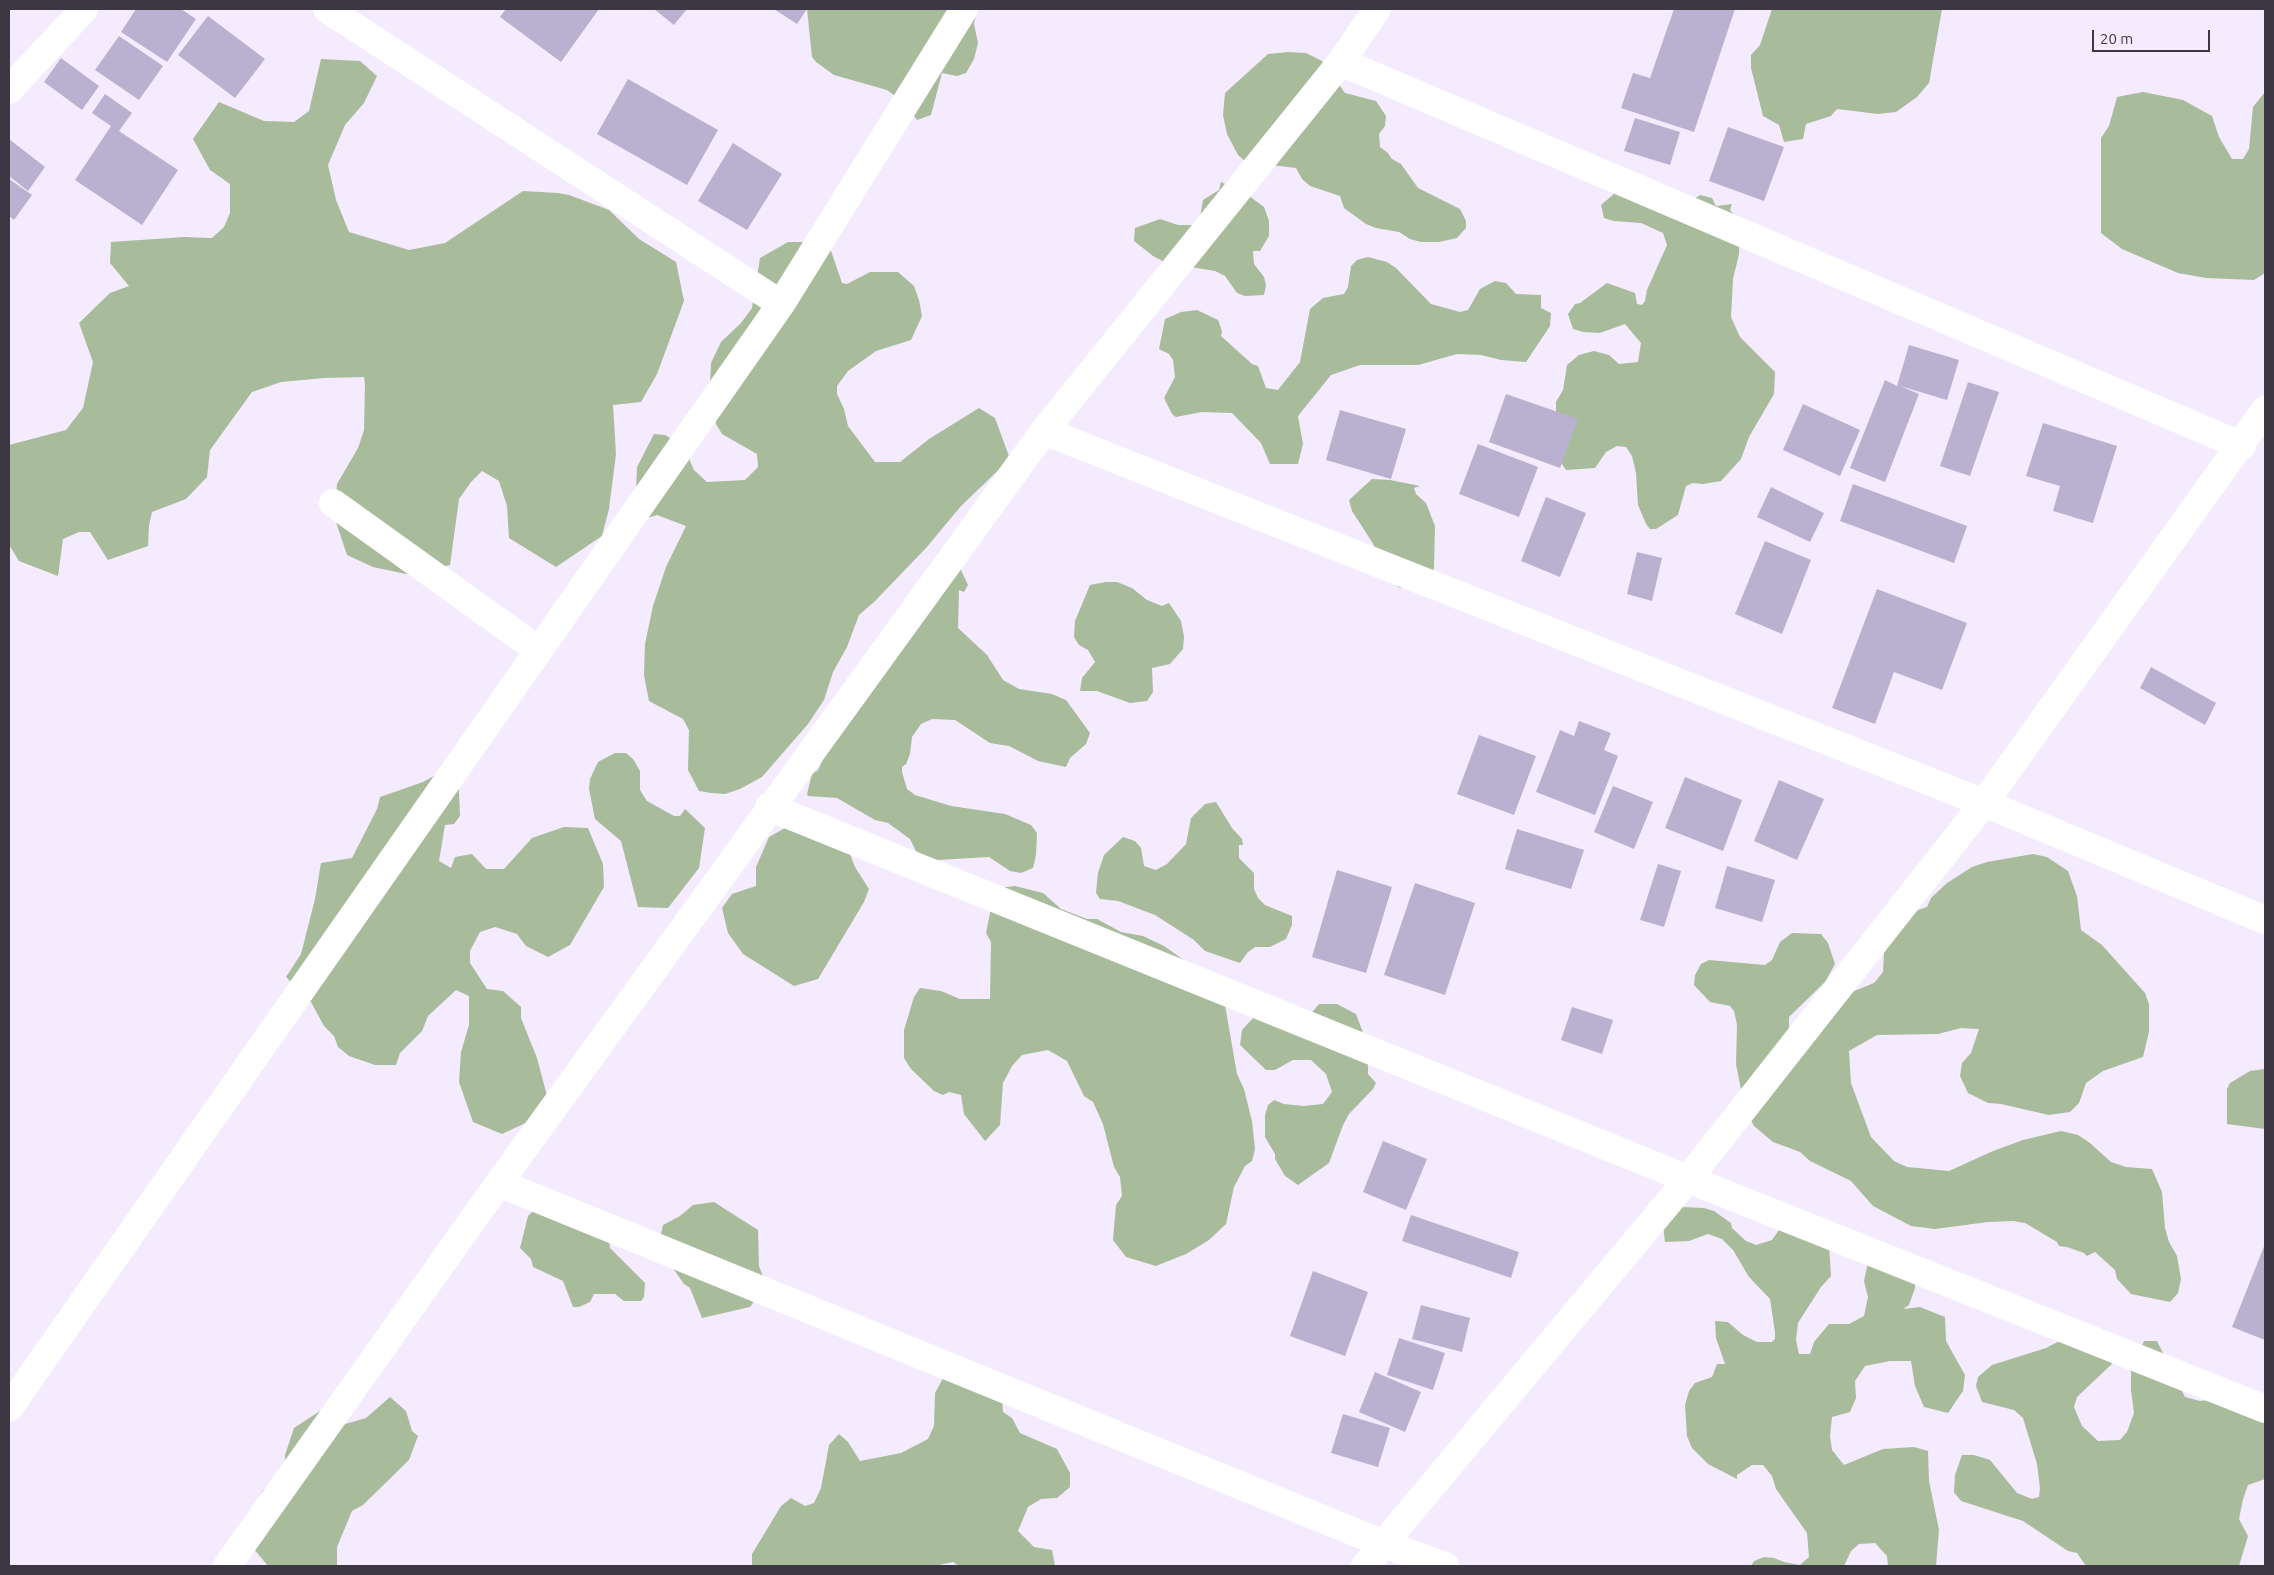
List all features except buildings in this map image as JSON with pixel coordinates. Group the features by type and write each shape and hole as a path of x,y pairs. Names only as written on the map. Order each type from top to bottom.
{"street":[{"path":"9,90 84,9"},
{"path":"327,9 782,304"},
{"path":"9,1408 782,304 964,9"},
{"path":"227,1566 499,1182 1044,431 1341,62 1377,9"},
{"path":"1341,62 2242,446"},
{"path":"1365,1566 1688,1179 1984,803 2242,446 2265,410"},
{"path":"1044,431 1984,803 2265,920"},
{"path":"333,503 538,650"},
{"path":"770,807 1688,1179 2265,1409"},
{"path":"499,1182 1384,1544 1445,1566"}],"green space":[{"path":"807,9 977,9 974,24 978,43 974,59 966,73 957,76 942,73 931,115 917,120 905,103 887,90 834,75 816,62 812,57"},
{"path":"1772,9 1942,9 1929,83 1917,97 1896,112 1878,114 1837,109 1831,116 1806,124 1803,139 1784,142 1779,125 1763,116 1751,68 1751,55 1760,45"},
{"path":"1306,53 1322,61 1345,93 1376,101 1386,116 1385,126 1379,134 1380,147 1392,159 1401,164 1418,188 1460,209 1466,221 1466,228 1457,238 1439,242 1421,242 1410,239 1399,232 1376,228 1366,224 1344,208 1340,196 1310,186 1302,179 1296,168 1246,162 1238,155 1227,134 1223,115 1225,93 1268,54"},
{"path":"321,59 360,61 377,76 364,103 345,125 328,165 336,200 349,232 409,250 445,243 523,191 558,193 569,195 609,210 639,239 676,262 684,301 657,374 641,402 613,405 616,454 609,509 602,536 556,567 509,538 507,506 499,481 482,471 471,482 459,499 450,565 406,574 373,567 347,555 335,519 337,484 358,448 364,430 365,384 364,377 324,378 281,382 252,392 210,450 207,477 186,499 152,512 148,546 108,560 90,532 79,532 63,539 58,576 19,561 9,545 9,445 66,430 83,408 93,362 79,323 110,293 129,286 110,263 111,242 184,237 212,238 224,227 230,213 230,184 210,170 193,139 219,102 264,121 294,122 309,111"},
{"path":"2143,92 2183,100 2212,116 2219,137 2232,159 2243,159 2249,149 2253,107 2265,92 2265,273 2254,280 2206,278 2178,273 2122,249 2101,233 2101,138 2109,126 2117,97"},
{"path":"1221,182 1245,193 1264,207 1269,221 1269,236 1260,251 1253,251 1254,264 1264,277 1266,285 1264,295 1245,296 1237,293 1225,276 1215,271 1166,263 1153,256 1134,241 1135,228 1160,219 1178,225 1193,225 1200,217 1203,200 1219,190"},
{"path":"1621,188 1691,201 1700,195 1712,198 1716,206 1732,204 1730,210 1740,222 1739,254 1733,279 1731,317 1740,337 1775,372 1774,394 1749,437 1741,459 1721,481 1703,484 1693,483 1686,486 1678,515 1656,529 1650,529 1646,524 1638,505 1636,473 1632,456 1626,447 1617,446 1606,452 1595,468 1566,470 1562,464 1563,441 1556,423 1556,402 1563,390 1567,365 1579,355 1594,351 1609,355 1619,364 1638,362 1641,343 1625,324 1600,333 1583,332 1573,329 1568,314 1575,304 1580,303 1607,283 1635,293 1637,304 1642,305 1645,301 1647,290 1667,245 1663,233 1641,223 1614,221 1604,218 1601,205"},
{"path":"788,242 828,242 842,283 847,284 870,272 898,272 914,286 922,316 911,340 876,351 848,371 837,386 837,394 844,409 848,426 875,462 900,462 929,439 979,408 995,418 1010,459 961,506 926,548 859,615 847,647 833,672 824,700 808,724 762,777 740,789 725,794 711,793 699,791 688,770 689,730 683,719 649,701 644,675 645,644 653,606 666,567 686,526 657,515 647,518 636,492 637,467 654,434 665,435 684,447 694,470 707,482 745,480 758,467 757,454 722,434 716,424 710,384 711,363 721,342 741,323 752,308 760,258"},
{"path":"1368,257 1387,262 1396,268 1431,304 1460,312 1468,310 1480,289 1495,281 1506,283 1516,294 1541,295 1541,308 1551,313 1550,326 1526,362 1501,360 1481,355 1457,354 1418,365 1360,365 1331,375 1298,416 1303,444 1298,464 1270,464 1261,443 1232,413 1202,412 1176,417 1172,414 1164,398 1175,377 1173,360 1169,354 1159,349 1165,319 1181,312 1197,310 1218,320 1222,331 1221,336 1252,364 1258,366 1266,388 1278,390 1300,362 1310,309 1323,298 1344,294 1348,287 1351,266 1357,260"},
{"path":"1372,479 1390,480 1420,486 1414,488 1416,494 1426,503 1435,526 1434,568 1430,578 1400,588 1393,583 1372,542 1352,511 1349,500"},
{"path":"960,568 968,585 964,592 959,590 958,628 987,655 1003,680 1019,689 1052,694 1066,700 1090,733 1086,744 1070,758 1066,767 1038,761 1009,746 990,743 955,720 932,719 921,724 912,737 910,754 906,764 902,767 902,772 907,789 915,795 951,806 1005,814 1031,825 1037,833 1036,855 1033,868 1021,873 1010,871 989,857 937,860 917,853 910,839 888,823 875,820 837,798 808,796 807,794 812,774 818,770 824,757"},
{"path":"1117,582 1132,588 1147,600 1162,606 1169,603 1181,621 1184,637 1183,649 1170,664 1152,668 1153,692 1147,701 1130,703 1097,691 1080,691 1082,678 1095,662 1088,650 1079,645 1074,637 1075,621 1090,585"},
{"path":"615,753 626,753 633,759 640,771 640,790 647,801 674,816 680,816 685,809 705,828 699,868 668,908 638,907 621,841 595,819 589,789 590,779 598,762"},
{"path":"448,768 458,768 460,816 454,824 445,825 439,861 451,868 455,857 472,854 486,869 504,869 532,838 564,827 588,828 603,864 604,887 570,945 548,957 526,946 517,934 495,927 480,932 470,951 470,963 487,989 503,991 521,1007 521,1018 537,1058 551,1111 502,1134 473,1122 459,1082 461,1052 469,1025 469,996 456,990 428,1016 422,1031 400,1053 396,1065 375,1065 349,1056 338,1047 334,1036 324,1026 311,1002 286,977 301,954 315,899 321,863 352,858 377,809 380,797 423,782"},
{"path":"1216,802 1232,828 1242,839 1243,845 1239,845 1239,858 1254,873 1254,889 1258,898 1265,905 1292,916 1292,925 1286,939 1270,947 1255,947 1248,952 1240,963 1205,951 1194,940 1155,915 1118,901 1100,899 1096,893 1098,873 1104,855 1123,837 1135,841 1141,848 1144,866 1156,870 1167,864 1186,844 1191,818 1205,804"},
{"path":"839,826 855,867 869,889 864,902 818,979 794,986 743,954 728,933 722,908 732,894 756,886 756,867 769,837 785,828"},
{"path":"2033,854 2047,857 2068,871 2077,896 2081,930 2102,945 2145,993 2149,1004 2149,1032 2143,1057 2103,1071 2086,1083 2079,1103 2070,1112 2049,1115 2001,1104 1988,1103 1968,1093 1960,1076 1962,1063 1971,1053 1979,1029 1961,1028 1938,1034 1877,1035 1849,1051 1851,1083 1871,1137 1894,1161 1907,1167 1949,1171 2023,1140 2061,1131 2078,1135 2111,1162 2126,1167 2152,1169 2162,1192 2165,1228 2169,1242 2177,1256 2181,1279 2178,1293 2170,1302 2131,1294 2117,1279 2115,1270 2095,1252 2087,1256 2084,1253 2059,1246 2057,1242 2025,1223 2013,1221 1988,1222 1935,1229 1911,1226 1873,1206 1851,1181 1810,1161 1800,1152 1773,1142 1754,1126 1745,1110 1736,1064 1737,1025 1734,1011 1730,1006 1710,1002 1694,985 1695,975 1701,964 1709,960 1765,965 1772,960 1780,942 1792,933 1821,934 1828,943 1835,964 1825,982 1789,1017 1789,1027 1793,1034 1852,992 1874,983 1883,972 1885,932 1912,912 1927,907 1931,898 1947,883 1972,867 1987,862"},
{"path":"1015,886 1043,893 1061,909 1087,919 1097,919 1121,932 1143,936 1164,946 1185,961 1225,1005 1237,1074 1244,1089 1252,1121 1255,1149 1252,1161 1245,1166 1234,1187 1226,1224 1209,1240 1186,1254 1156,1266 1126,1257 1113,1240 1116,1205 1122,1196 1120,1177 1114,1167 1103,1124 1093,1102 1084,1096 1067,1061 1048,1050 1022,1055 1012,1066 1003,1083 1000,1125 985,1141 964,1114 961,1095 949,1092 943,1095 934,1091 911,1069 904,1058 904,1030 914,997 920,988 941,991 960,999 990,999 991,942 986,933 992,903 1006,887"},
{"path":"1319,1004 1337,1004 1356,1014 1368,1046 1368,1074 1376,1083 1373,1089 1349,1114 1329,1163 1298,1185 1285,1176 1275,1159 1275,1154 1265,1137 1265,1115 1268,1105 1274,1100 1284,1104 1303,1106 1323,1104 1332,1092 1326,1074 1311,1060 1293,1060 1275,1070 1266,1070 1240,1045 1242,1030 1254,1017 1303,1023"},
{"path":"2265,1069 2265,1129 2227,1124 2227,1089 2230,1083 2250,1071"},
{"path":"542,1202 609,1240 610,1248 645,1283 644,1297 641,1301 624,1301 615,1294 594,1294 590,1302 579,1307 573,1307 563,1281 533,1267 531,1259 520,1248 528,1216"},
{"path":"714,1202 758,1230 759,1266 764,1279 758,1296 750,1307 702,1318 690,1288 684,1284 658,1247 663,1225 680,1216 693,1205"},
{"path":"1681,1207 1704,1208 1714,1211 1731,1223 1732,1228 1746,1241 1756,1245 1772,1240 1779,1230 1829,1245 1831,1276 1821,1287 1798,1323 1796,1340 1799,1354 1810,1354 1814,1342 1829,1324 1849,1324 1864,1316 1868,1297 1864,1281 1868,1262 1915,1263 1915,1288 1909,1305 1903,1309 1920,1307 1945,1317 1946,1341 1965,1375 1963,1391 1948,1413 1924,1407 1915,1386 1911,1361 1890,1361 1865,1366 1855,1381 1856,1398 1850,1412 1832,1417 1830,1436 1832,1450 1844,1465 1883,1449 1914,1447 1928,1451 1929,1481 1939,1530 1936,1566 1888,1566 1887,1556 1875,1543 1859,1544 1851,1551 1844,1566 1751,1566 1754,1561 1764,1557 1800,1565 1809,1557 1807,1533 1776,1489 1772,1476 1763,1465 1752,1465 1737,1475 1737,1479 1708,1464 1692,1448 1687,1436 1685,1405 1689,1391 1695,1383 1712,1377 1717,1364 1725,1364 1716,1338 1715,1321 1728,1322 1743,1335 1757,1342 1772,1342 1775,1339 1775,1332 1770,1299 1749,1277 1733,1250 1722,1239 1708,1234 1689,1241 1665,1242 1663,1224"},
{"path":"2083,1329 2103,1329 2111,1335 2115,1361 2077,1397 2074,1407 2082,1426 2098,1441 2120,1440 2127,1432 2134,1413 2131,1371 2144,1341 2157,1341 2185,1397 2200,1401 2228,1398 2265,1403 2265,1479 2248,1485 2243,1499 2239,1519 2248,1536 2239,1566 2086,1566 2077,1553 2068,1551 2023,1521 1961,1501 1954,1492 1955,1475 1962,1455 1974,1455 1990,1460 2017,1493 2032,1499 2039,1497 2040,1488 2037,1464 2023,1418 2014,1410 1982,1402 1976,1386 1978,1377 1992,1365 2046,1348"},
{"path":"947,1371 1002,1399 1003,1412 1012,1418 1020,1433 1057,1449 1070,1473 1070,1487 1057,1498 1041,1499 1028,1507 1018,1531 1034,1547 1052,1550 1055,1566 959,1566 953,1562 934,1566 752,1566 752,1554 781,1506 791,1498 805,1506 814,1503 821,1488 829,1445 839,1434 848,1442 860,1461 901,1453 928,1439 934,1426 935,1393"},
{"path":"390,1397 406,1411 412,1431 418,1436 409,1460 363,1505 352,1511 337,1547 337,1566 268,1566 254,1549 256,1503 264,1489 275,1486 285,1465 285,1455 294,1428 323,1409 342,1425 366,1418"}]}
